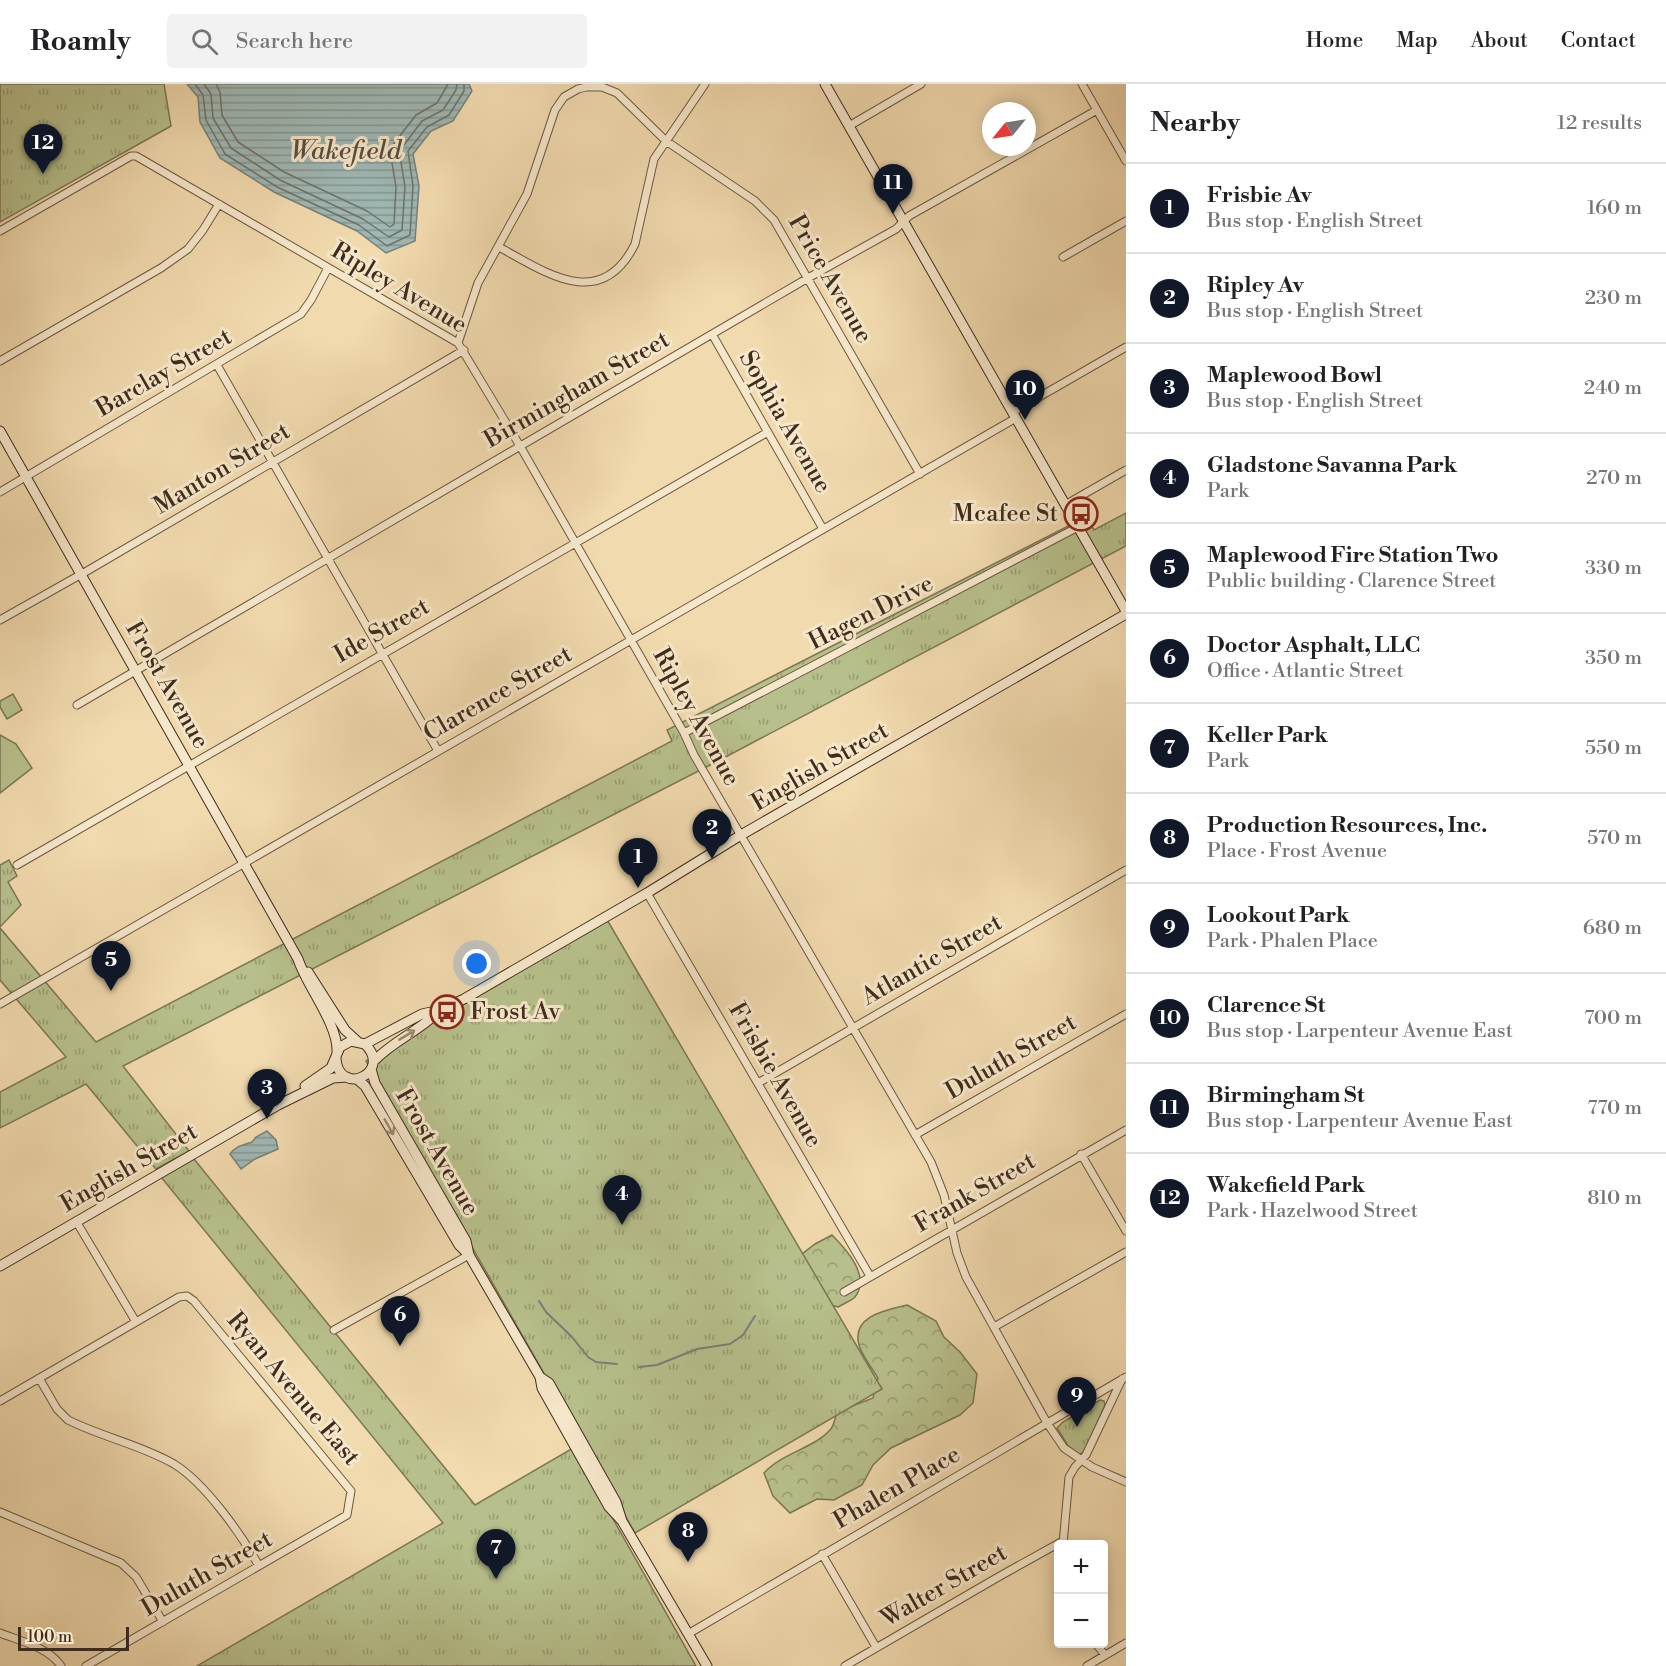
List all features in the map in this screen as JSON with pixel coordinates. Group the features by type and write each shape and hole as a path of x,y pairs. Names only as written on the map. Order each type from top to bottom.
{"street":[{"path":"499,247 562,280 581,283 609,274 625,260 635,244 654,159 705,84"},
{"path":"825,84 1126,613"},
{"path":"849,126 921,84"},
{"path":"1082,84 1126,161"},
{"name":"Price Avenue","path":"458,343 478,283 528,194 555,110 564,97 571,92 594,86 610,90 623,99 666,141 765,209 782,233 920,474"},
{"name":"Birmingham Street","path":"77,705 808,278 896,229 917,212 1097,110"},
{"name":"Ripley Avenue","path":"0,231 131,156 135,156 458,343 520,446 684,733 694,755 931,1162 944,1195 957,1253 966,1277 1047,1423 1064,1448 1081,1461 1126,1482"},
{"path":"0,361 161,268 188,249 219,204"},
{"path":"1063,257 1126,221"},
{"name":"Barclay Street","path":"0,492 301,314 328,268"},
{"name":"Sophia Avenue","path":"712,334 823,529"},
{"name":"Clarence Street","path":"0,1004 920,474 1126,347"},
{"name":"Manton Street","path":"0,620 464,350"},
{"path":"217,365 438,751"},
{"name":"Frost Avenue","path":"0,431 298,958 345,1030 361,1042"},
{"name":"Ide Street","path":"17,865 768,432"},
{"path":"1065,505 1126,470"},
{"name":"Hagen Drive","path":"684,733 1078,527"},
{"name":"English Street","path":"361,1042 422,1014 440,1010 464,999 647,893 741,835 1126,613"},
{"name":"Atlantic Street","path":"758,1083 1126,870"},
{"name":"Frisbie Avenue","path":"647,893 870,1276"},
{"name":"Frost Avenue","path":"298,958 302,972 336,1036 336,1055"},
{"name":"English Street","path":"373,1065 384,1049 428,1023 440,1010"},
{"name":"Duluth Street","path":"915,1134 1126,1014"},
{"path":"361,1042 373,1054 373,1065 368,1074 352,1078 338,1069 336,1055 345,1043 361,1042"},
{"name":"English Street","path":"278,1105 331,1068 336,1055"},
{"name":"Frost Avenue","path":"373,1065 375,1083 466,1241 469,1256"},
{"name":"English Street","path":"0,1266 278,1105 333,1078 352,1078"},
{"name":"Frost Avenue","path":"352,1078 365,1086 459,1245 469,1256 540,1377 542,1388 609,1507 622,1521 707,1666"},
{"name":"Frank Street","path":"844,1292 1126,1130"},
{"path":"1082,1154 1126,1231"},
{"path":"0,1401 136,1322 76,1221"},
{"path":"994,1327 1126,1252"},
{"path":"334,1330 469,1256"},
{"name":"Ryan Avenue East","path":"136,1322 179,1297 187,1296 194,1301 351,1491 347,1515"},
{"path":"39,1378 57,1409 68,1420 160,1458 184,1471 235,1529 259,1566"},
{"path":"1063,1540 1069,1477 1086,1455 1124,1378"},
{"name":"Phalen Place","path":"688,1634 1124,1378"},
{"path":"0,1512 121,1563 136,1577 163,1622"},
{"name":"Duluth Street","path":"86,1666 347,1515"},
{"name":"Walter Street","path":"845,1666 1054,1548"},
{"path":"822,1554 876,1647"},
{"path":"0,1633 43,1650 61,1666"},
{"path":"1087,1666 1126,1643"},
{"path":"1099,1648 1105,1655"}],"green space":[{"path":"0,84 164,84 171,126 0,222"},
{"path":"1126,513 1126,546 716,762 123,1066 189,1151 156,1169 86,1084 0,1128 0,1092 66,1057 0,980 0,928 96,1042 672,741 667,730 1086,517 1094,530"},
{"path":"13,694 22,710 7,719 0,707 0,701"},
{"path":"0,735 16,744 32,768 0,793"},
{"path":"9,860 17,876 8,882 21,905 0,927 0,865"},
{"path":"606,918 882,1389 635,1533 366,1061"},
{"path":"194,1159 475,1505 573,1448 696,1666 197,1666 443,1523 161,1177"},
{"path":"832,1235 855,1263 860,1280 855,1297 838,1307 823,1303 793,1261 815,1244"},
{"path":"907,1305 936,1321 944,1337 960,1352 977,1374 973,1403 960,1415 891,1448 873,1465 862,1485 834,1500 817,1499 790,1513 773,1496 764,1473 780,1460 823,1436 830,1430 837,1412 873,1398 878,1378 860,1349 858,1335 860,1327 880,1312"},
{"path":"1100,1400 1104,1401 1105,1405 1086,1448 1083,1453 1079,1454 1068,1446 1057,1428"}],"water":[{"name":"Wakefield","path":"187,84 469,84 472,91 453,121 431,131 413,154 419,186 415,241 386,253 357,231 274,192 220,158 200,122 198,97"},
{"path":"267,1131 276,1140 278,1149 255,1159 241,1169 230,1154 232,1151 252,1142"}],"waterway":[{"path":"539,1301 546,1312 572,1337 588,1357 596,1362 617,1364"},
{"path":"639,1367 657,1365 697,1349 730,1344 743,1335 755,1316"}],"place":[{"name":"Wakefield Park","path":"43,174"},
{"name":"Birmingham St","path":"893,214"},
{"name":"Clarence St","path":"1025,420"},
{"name":"Mcafee St","path":"1081,514"},
{"name":"Ripley Av","path":"712,859"},
{"name":"Frisbie Av","path":"638,888"},
{"name":"Maplewood Fire Station Two","path":"111,991"},
{"name":"Frost Av","path":"447,1012"},
{"name":"Maplewood Bowl","path":"267,1119"},
{"name":"Gladstone Savanna Park","path":"622,1225"},
{"name":"Doctor Asphalt, LLC","path":"400,1346"},
{"name":"Lookout Park","path":"1077,1427"},
{"name":"Production Resources, Inc.","path":"688,1562"},
{"name":"Keller Park","path":"496,1579"}]}
